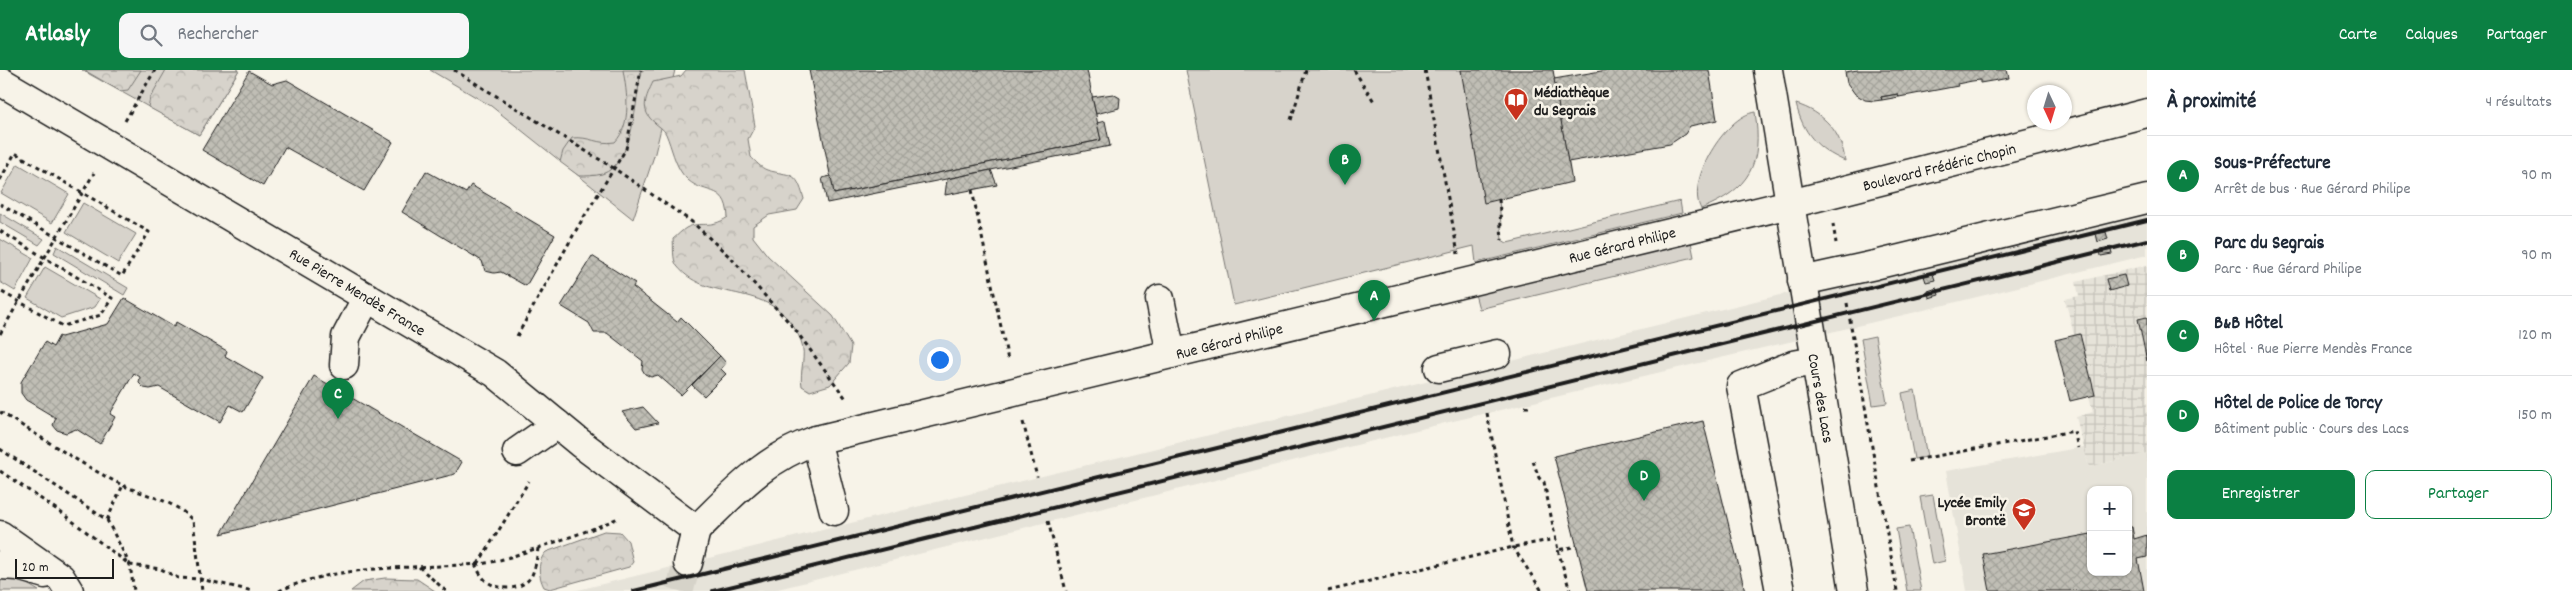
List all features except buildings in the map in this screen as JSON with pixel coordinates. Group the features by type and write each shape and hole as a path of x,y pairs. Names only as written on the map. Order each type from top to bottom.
{"street":[{"name":"Cours des Lacs","path":"1768,70 1854,591"},
{"name":"Rue Pierre Mendès France","path":"0,81 495,373 557,424 696,530"},
{"name":"Boulevard Frédéric Chopin","path":"1790,204 2147,113"},
{"path":"1802,280 1842,273 2147,198"},
{"name":"Rue Gérard Philipe","path":"696,530 764,466 793,449 816,440 1790,204"},
{"path":"344,365 346,336 368,297"},
{"path":"1160,299 1171,354"},
{"path":"1439,368 1497,354"},
{"path":"1780,591 1741,386 1793,365 1816,361"},
{"path":"517,452 557,424"},
{"path":"816,440 834,512"},
{"path":"688,563 696,530"},
{"path":"0,534 65,585"},
{"path":"0,565 18,566 65,585"}],"path":[{"path":"125,122 155,70"},
{"path":"454,70 614,169 692,222 730,257 806,342 847,399 850,407"},
{"path":"517,336 579,225 626,149 640,70"},
{"path":"1291,120 1306,70"},
{"path":"1354,70 1374,103"},
{"path":"1425,70 1459,258"},
{"path":"0,180 15,153 148,232 122,276 0,204"},
{"path":"0,334 97,168"},
{"path":"972,190 1008,360"},
{"path":"1828,194 1897,591"},
{"path":"1499,199 1502,240"},
{"path":"0,231 112,298 101,314 63,326 0,291"},
{"path":"1525,407 1530,406"},
{"path":"0,412 123,485 178,508 193,521 202,591"},
{"path":"1486,413 1513,547 1542,591"},
{"path":"1022,416 1037,477"},
{"path":"1909,461 2074,431 2078,448"},
{"path":"0,449 108,520 130,565 134,591"},
{"path":"1533,461 1539,478 1544,482 1558,550 1570,591"},
{"path":"0,471 59,510 130,565 162,569 178,578 200,579 253,591"},
{"path":"476,564 529,480"},
{"path":"108,520 123,485"},
{"path":"279,591 296,583 332,575 419,566 476,564 512,557 588,532 620,516"},
{"path":"1048,521 1066,591"},
{"path":"1328,591 1513,547 1556,539"},
{"path":"1558,550 1577,546"},
{"path":"476,564 488,583 502,588 518,586 531,577 537,561 538,548"},
{"path":"419,566 446,591"}],"shaded area":[{"path":"2147,205 2147,255 1916,312 1449,422 770,591 574,591"},
{"path":"2147,265 2147,453 2089,467 2076,417 2093,412 2089,396 2070,401 2055,340 2074,335 2065,299 2079,296 2076,282"},
{"name":"Lycée Emily Brontë","path":"2084,447 2089,467 2147,453 2147,591 1967,591 1946,471"}],"green space":[{"path":"82,70 239,70 199,135"},
{"path":"84,70 141,70 128,90 120,91"},
{"path":"166,70 239,70 199,135 148,107 150,98"},
{"path":"430,70 675,70 655,153 633,219 491,106"},
{"path":"623,70 641,70 632,129 627,144 613,168 599,175 579,176 560,162 563,151 572,138 584,138 609,143 615,142 624,126 627,108"},
{"path":"686,70 745,70 755,126 748,139 751,157 765,169 787,174 795,178 801,189 804,199 797,210 769,215 753,226 753,237 768,256 833,316 851,346 849,363 830,385 810,391 802,386 803,347 801,341 789,321 775,308 741,294 706,286 691,278 675,263 673,239 681,232 691,226 716,223 728,217 723,198 712,191 691,183 684,176 675,161 665,132 650,118 645,108 646,98 653,82 681,76"},
{"path":"1186,70 1461,70 1499,199 1502,240 1507,243 1680,201 1682,213 1476,263 1474,246 1234,305"},
{"path":"1796,104 1815,112 1830,125 1840,141 1845,161 1827,151 1813,139 1807,132"},
{"path":"1755,112 1757,146 1749,173 1731,193 1701,209 1698,197 1699,183 1703,167 1711,151 1732,125 1744,116"},
{"path":"18,164 69,194 52,223 1,193"},
{"path":"83,203 136,234 118,263 66,232"},
{"path":"0,213 44,239 39,245 0,222"},
{"path":"0,239 33,258 15,291 0,282"},
{"path":"1691,242 1694,257 1479,309 1475,294"},
{"path":"57,246 128,288 124,295 54,253"},
{"path":"45,267 100,299 95,307 61,318 27,298"},
{"path":"1875,336 1887,403 1873,405 1861,339"},
{"path":"1915,390 1927,457 1914,459 1902,393"},
{"path":"1933,495 1945,561 1932,564 1920,497"},
{"path":"1909,527 1921,591 1907,591 1896,529"},
{"path":"604,531 620,532 628,541 633,562 629,567 550,589 544,587 539,569 541,560 546,552"},
{"path":"1,577 24,582 39,591 0,591"},
{"path":"385,578 417,579 435,591 351,591 364,581"}],"tunnel":[{"path":"679,591 688,563"}],"railway":[{"path":"634,591 2147,220"},
{"path":"713,591 2147,240"}],"place":[{"name":"Médiathèque du Segrais","path":"1516,121"},
{"name":"Parc du Segrais","path":"1345,185"},
{"name":"Sous-Préfecture","path":"1374,321"},
{"name":"B&B Hôtel","path":"338,419"},
{"name":"Hôtel de Police de Torcy","path":"1644,501"},
{"name":"Lycée Emily Brontë","path":"2024,531"}]}
